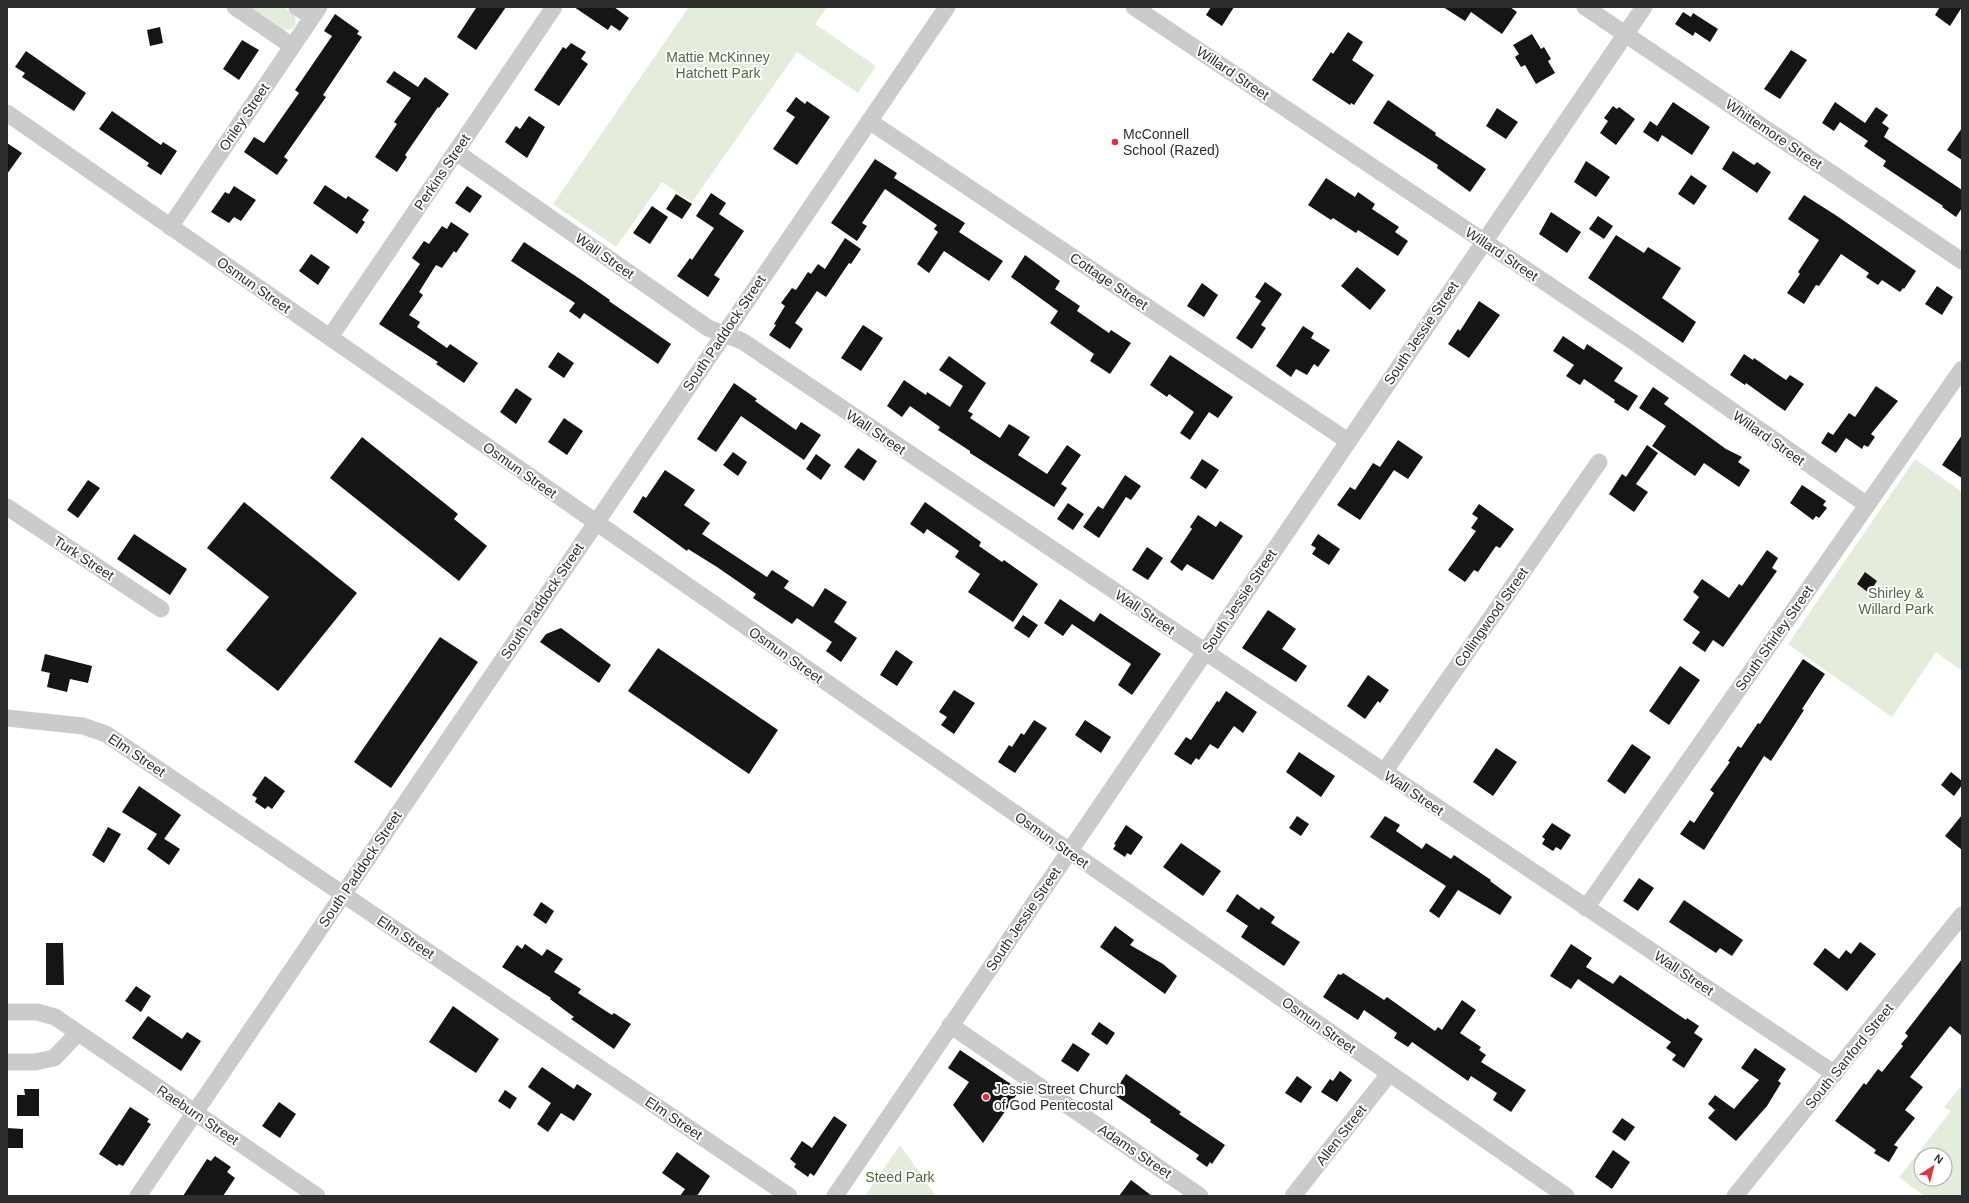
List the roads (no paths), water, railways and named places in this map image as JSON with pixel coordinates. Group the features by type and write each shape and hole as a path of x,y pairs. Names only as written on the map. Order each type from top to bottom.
{"street":[{"path":"235,7 292,46"},
{"path":"297,7 315,12"},
{"name":"Perkins Street","path":"330,337 554,7"},
{"name":"South Paddock Street","path":"138,1196 342,894 947,7"},
{"name":"Willard Street","path":"1134,7 1634,342 1766,436 1867,505"},
{"name":"Whittemore Street","path":"1585,7 1962,260"},
{"name":"South Jessie Street","path":"835,1196 1204,651 1644,7"},
{"name":"Oriley Street","path":"170,226 315,12"},
{"name":"Osmun Street","path":"7,113 1566,1196"},
{"name":"Cottage Street","path":"869,121 1348,441"},
{"name":"Wall Street","path":"456,152 708,328 742,341 1834,1074"},
{"name":"South Shirley Street","path":"1586,908 1962,369"},
{"name":"Collingwood Street","path":"1384,772 1599,462"},
{"name":"Turk Street","path":"7,507 161,609"},
{"name":"Elm Street","path":"7,718 83,726 106,734 789,1196"},
{"name":"South Sanford Street","path":"1735,1196 1962,915"},
{"name":"Raeburn Street","path":"7,1012 36,1012 50,1015 317,1196"},
{"name":"Adams Street","path":"950,1025 1200,1196"},
{"path":"7,1062 35,1062 54,1058 78,1033"},
{"name":"Allen Street","path":"1293,1196 1389,1074"}],"place":[{"name":"McConnell School (Razed)","path":"1115,142"},
{"name":"Jessie Street Church of God Pentecostal","path":"986,1097"}],"park label":[{"name":"Mattie McKinney Hatchett Park","path":"718,66"},
{"name":"Shirley & Willard Park","path":"1896,602"},
{"name":"Steed Park","path":"900,1177"}]}
